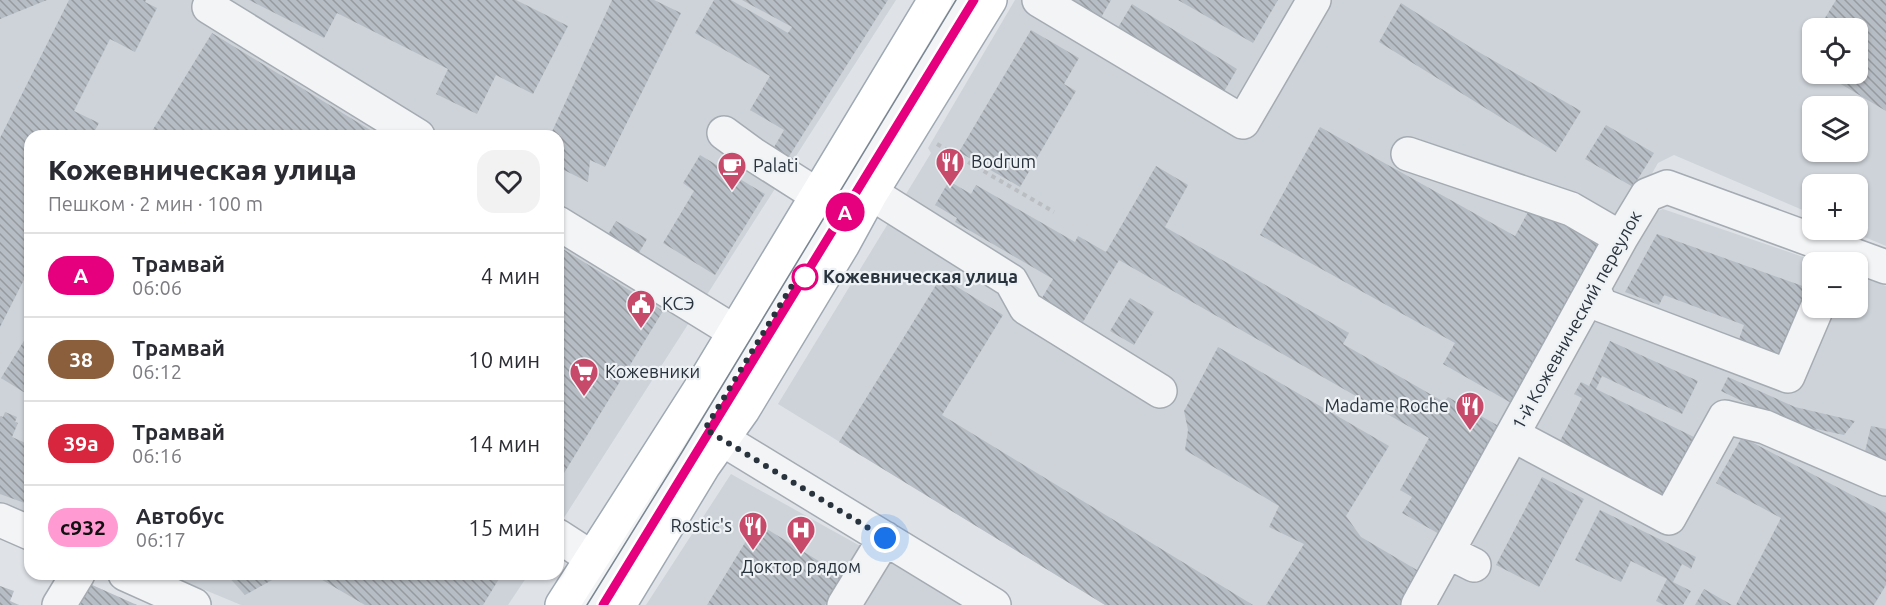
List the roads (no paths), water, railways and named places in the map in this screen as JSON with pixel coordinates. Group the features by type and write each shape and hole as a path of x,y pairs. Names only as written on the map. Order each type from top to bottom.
{"main road":[{"path":"619,605 703,428 735,332 935,0"},
{"path":"562,605 592,558 703,428 743,410 842,246 871,193 990,0"}],"street":[{"path":"596,605 966,0"},
{"path":"1039,0 1243,122 1314,0"},
{"path":"209,7 408,130"},
{"path":"724,133 754,155 818,195"},
{"path":"1408,154 1571,209 1621,238"},
{"name":"1-й Кожевнический переулок","path":"1418,605 1461,559 1513,435 1621,238 1631,201 1667,187 1827,252"},
{"path":"871,193 1011,280 1026,308 1160,391"},
{"path":"564,227 735,332"},
{"name":"1-й Кожевнический переулок","path":"1868,263 1886,267"},
{"path":"1594,290 1600,305 1788,376 1813,318"},
{"path":"1513,435 1669,518 1725,417 1765,427 1886,479"},
{"path":"703,428 994,605"},
{"path":"0,520 24,530"},
{"path":"844,605 885,538"},
{"path":"564,540 592,558"},
{"path":"59,605 74,580"},
{"path":"139,580 194,605"}],"tram line":[{"path":"587,605 956,0"},
{"path":"603,605 974,0"},
{"name":"А","path":"603,605 974,0"}],"place":[{"name":"Bodrum","path":"950,188"},
{"name":"Palati","path":"732,192"},
{"name":"Кожевническая улица","path":"805,277"},
{"name":"КСЭ","path":"641,330"},
{"name":"Кожевники","path":"584,398"},
{"name":"Madame Roche","path":"1470,432"},
{"name":"Rostic's","path":"753,552"},
{"name":"Доктор рядом","path":"801,556"}]}
